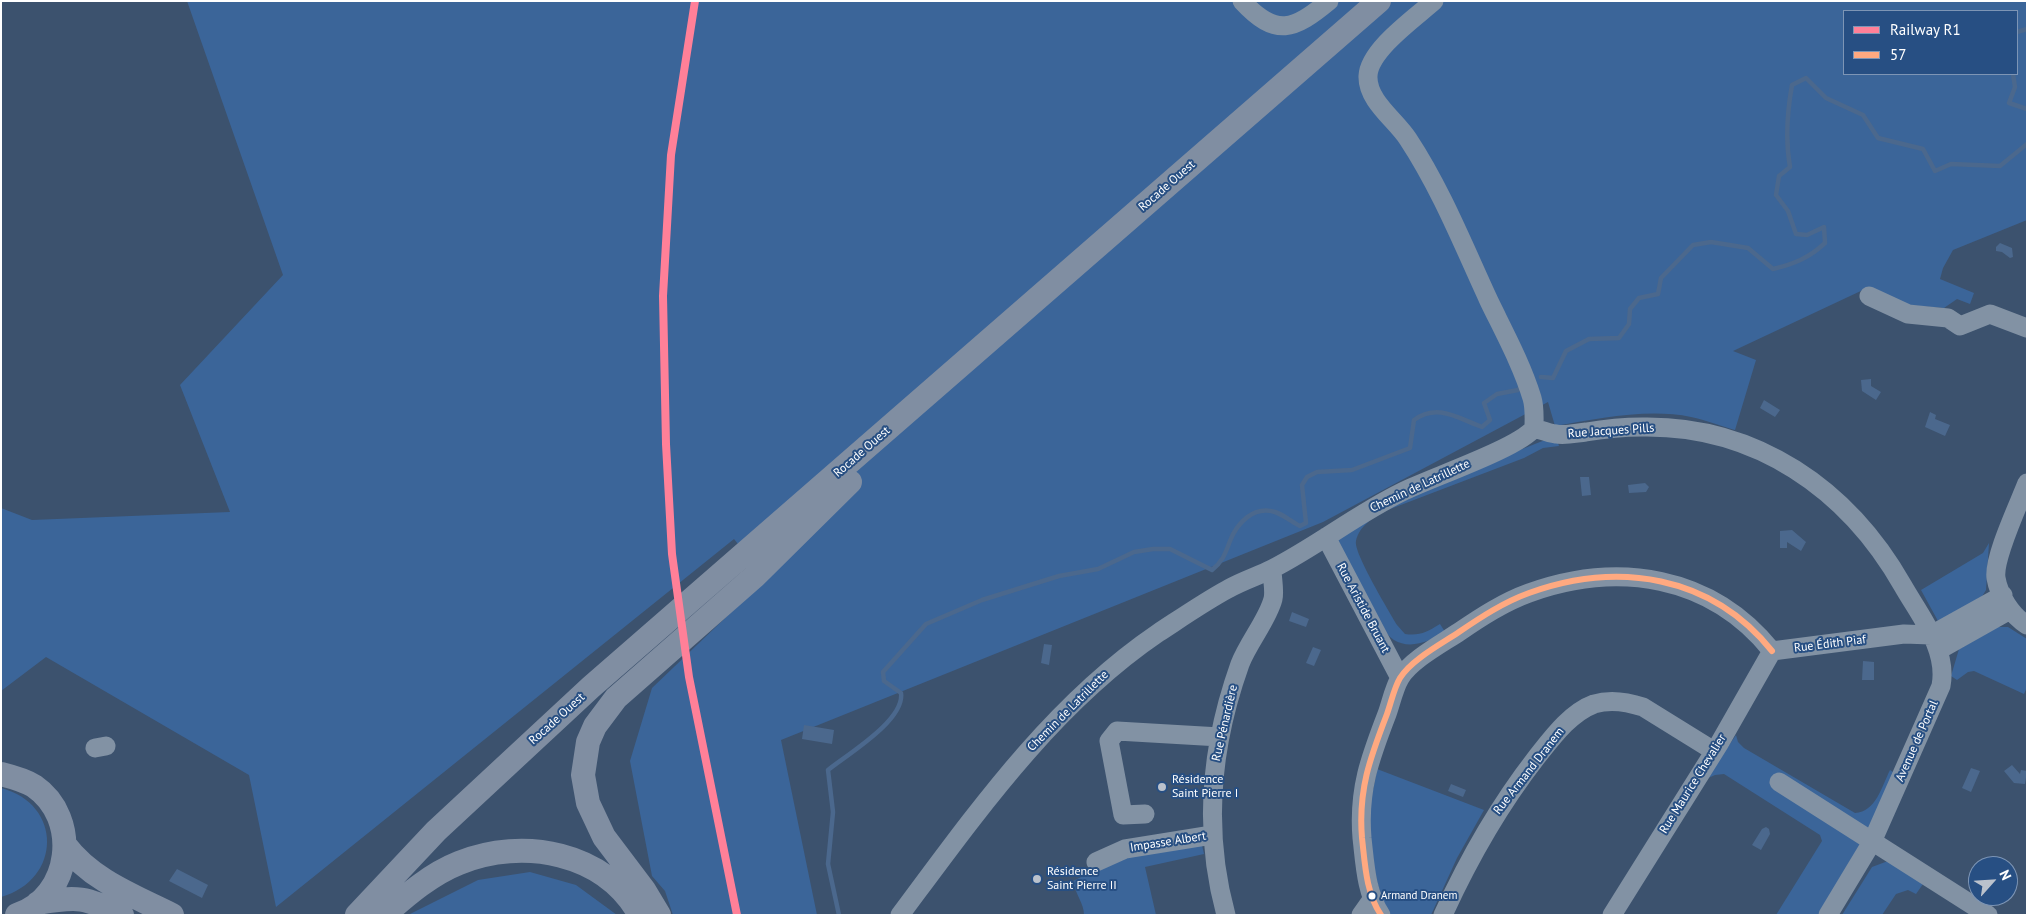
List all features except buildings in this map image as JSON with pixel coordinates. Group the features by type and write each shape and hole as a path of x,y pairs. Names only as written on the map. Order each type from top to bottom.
{"main road":[{"name":"Rocade Ouest","path":"356,915 436,831 591,688 1379,1"},
{"path":"659,915 644,890 604,837 584,790 582,775 588,742 605,711 616,698 672,646 755,576 835,496 928,411 1222,155 1307,64"},
{"path":"1,774 17,778 34,787 48,800 58,814 65,845 64,862 58,878 49,892 38,903 17,915"},
{"path":"65,845 85,868 111,885 172,915"},
{"path":"384,915 428,879 459,863 500,851 536,851 567,857 591,866 622,889 640,915"},
{"path":"38,903 69,898 85,899 122,915"}],"street":[{"path":"1242,1 1268,22 1280,27 1306,20 1329,1"},
{"path":"1434,1 1376,55 1369,70 1369,86 1378,102 1408,138 1448,213 1532,398 1534,428"},
{"path":"1869,296 1908,314 1948,318 1960,326 1990,314 2027,328"},
{"name":"Rue Jacques Pills","path":"1534,428 1556,434 1641,427 1674,427 1742,443 1773,455 1811,479 1842,505 1874,541 1901,581 1935,642"},
{"name":"Chemin de Latrillette","path":"900,915 1013,767 1094,683 1158,633 1228,589 1272,569 1376,505 1430,479 1521,440 1534,428"},
{"path":"2027,483 1999,556 1996,577 2006,603 2027,626"},
{"name":"Rue Aristide Bruant","path":"1326,537 1400,678"},
{"name":"Rue Pénardière","path":"1226,915 1218,887 1212,836 1215,765 1231,689 1242,659 1273,599 1272,569"},
{"path":"1361,915 1377,906 1364,856 1361,799 1370,754 1400,678 1424,655 1496,609 1541,589 1602,577 1651,580 1707,597 1724,605 1756,630 1772,651"},
{"path":"1935,642 2006,603"},
{"name":"Rue Édith Piaf","path":"1772,651 1904,634 1935,642"},
{"name":"Avenue de Portal","path":"1828,915 1872,842 1941,686 1943,665 1935,642"},
{"name":"Rue Maurice Chevalier","path":"1612,915 1714,751 1772,651"},
{"name":"Rue Armand Dranem","path":"1443,915 1465,867 1497,811 1560,728 1584,709 1595,704 1607,702 1630,703 1643,707 1714,751"},
{"path":"1145,814 1123,816 1109,741 1117,731 1220,737"},
{"path":"1779,782 1988,915"},
{"name":"Impasse Albert","path":"1096,862 1125,849 1212,836"}],"shaded area":[{"path":"187,1 2027,1 2027,220 1953,250 1943,268 1940,279 1974,293 1970,304 1957,299 1944,308 1906,305 1865,289 1733,351 1756,360 1735,430 1691,417 1657,414 1605,418 1555,426 1548,402 1323,522 781,740 817,915 673,915 665,891 652,876 630,761 652,688 766,579 734,539 276,907 249,775 46,657 1,691 1,508 32,520 230,512 180,385 283,275"},
{"path":"2000,243 2012,248 2013,257 2010,258 2002,252 1996,251 1996,247"},
{"path":"1871,379 1871,386 1881,392 1876,400 1862,391 1861,380"},
{"path":"1764,400 1780,410 1775,417 1760,408"},
{"path":"1930,412 1936,415 1935,419 1950,425 1945,436 1925,427"},
{"path":"1545,440 1557,440 1559,446 1543,448 1524,458 1385,511 1372,519 1360,531 1356,541 1360,557 1397,625 1405,634 1423,633 1440,624 1445,632 1420,643 1407,644 1394,640 1378,622 1362,596 1337,545 1338,537 1366,515 1404,496"},
{"path":"1580,477 1589,477 1591,495 1582,496"},
{"path":"1645,483 1649,487 1646,492 1629,493 1628,485"},
{"path":"1792,530 1806,542 1801,551 1787,542 1787,548 1780,548 1780,531"},
{"path":"1989,543 1986,590 1978,603 1938,621 1921,590 1983,553"},
{"path":"1292,612 1309,619 1306,627 1289,621"},
{"path":"1997,627 2008,627 2027,639 2027,687 2024,694 1974,671 1968,672 1957,680 1951,676 1959,649"},
{"path":"1044,644 1052,645 1049,665 1041,663"},
{"path":"1313,647 1321,650 1314,666 1306,663"},
{"path":"1863,661 1874,662 1874,680 1862,680"},
{"path":"804,725 834,730 832,744 802,739"},
{"path":"1736,735 1738,742 1744,748 1855,813 1862,812 1873,803 1890,770 1896,774 1863,845 1820,915 1776,915 1822,841 1820,835 1724,774 1706,779"},
{"path":"2012,765 2020,774 2021,770 2027,771 2025,784 2014,783 2004,771"},
{"path":"1971,768 1980,771 1971,792 1962,788"},
{"path":"1377,769 1484,810 1457,858 1431,915 1391,915 1381,895 1374,869 1369,829 1370,806"},
{"path":"1451,784 1466,790 1463,797 1448,791"},
{"path":"1,788 21,797 36,809 44,825 47,842 44,859 35,875 21,888 1,897"},
{"path":"1766,827 1769,829 1770,834 1761,850 1752,845 1762,829"},
{"path":"1202,845 1204,854 1145,867 1156,915 1084,915 1083,906 1073,881 1128,854"},
{"path":"1888,861 1923,884 1916,894 1908,890 1896,894 1882,915 1842,915 1872,867"},
{"path":"177,869 208,885 202,898 169,881"},
{"path":"530,872 576,885 617,915 408,915 478,880"}],"waterway":[{"path":"2018,32 2027,29"},
{"path":"2013,75 2015,87 2009,103 2027,109"},
{"path":"1541,377 1553,378 1566,351 1589,339 1619,338 1629,324 1630,309 1639,298 1658,294 1661,278 1693,245 1711,242 1748,248 1773,269 1801,260 1825,243 1824,227 1807,235 1796,234 1788,211 1776,195 1779,176 1790,167 1787,126 1792,85 1806,78 1826,98 1863,115 1878,138 1923,149 1935,171 1951,164 2000,166 2027,144"},
{"path":"839,915 828,864 833,812 828,770 874,736 894,714 900,703 901,693 884,681 883,672 926,624 982,600 1059,576 1098,569 1134,552 1170,549 1212,570 1219,564 1237,528 1253,513 1267,510 1278,513 1300,526 1306,523 1302,485 1307,477 1317,472 1352,470 1410,448 1414,420 1423,415 1439,412 1456,416 1482,427 1490,420 1484,403 1497,394 1518,390 1521,386"}],"rail line":[{"name":"R1","path":"695,1 671,155 663,296 666,444 672,554 689,677 737,915"}],"transit line":[{"name":"57","path":"1381,915 1372,897 1365,868 1361,821 1364,789 1375,745 1398,682 1405,671 1427,653 1493,610 1529,593 1562,583 1596,578 1629,577 1661,582 1692,591 1721,605 1748,625 1772,651"}],"place":[{"name":"Résidence Saint Pierre I","path":"1162,787"},
{"name":"Résidence Saint Pierre II","path":"1037,879"},
{"name":"Armand Dranem","path":"1372,896"}]}
